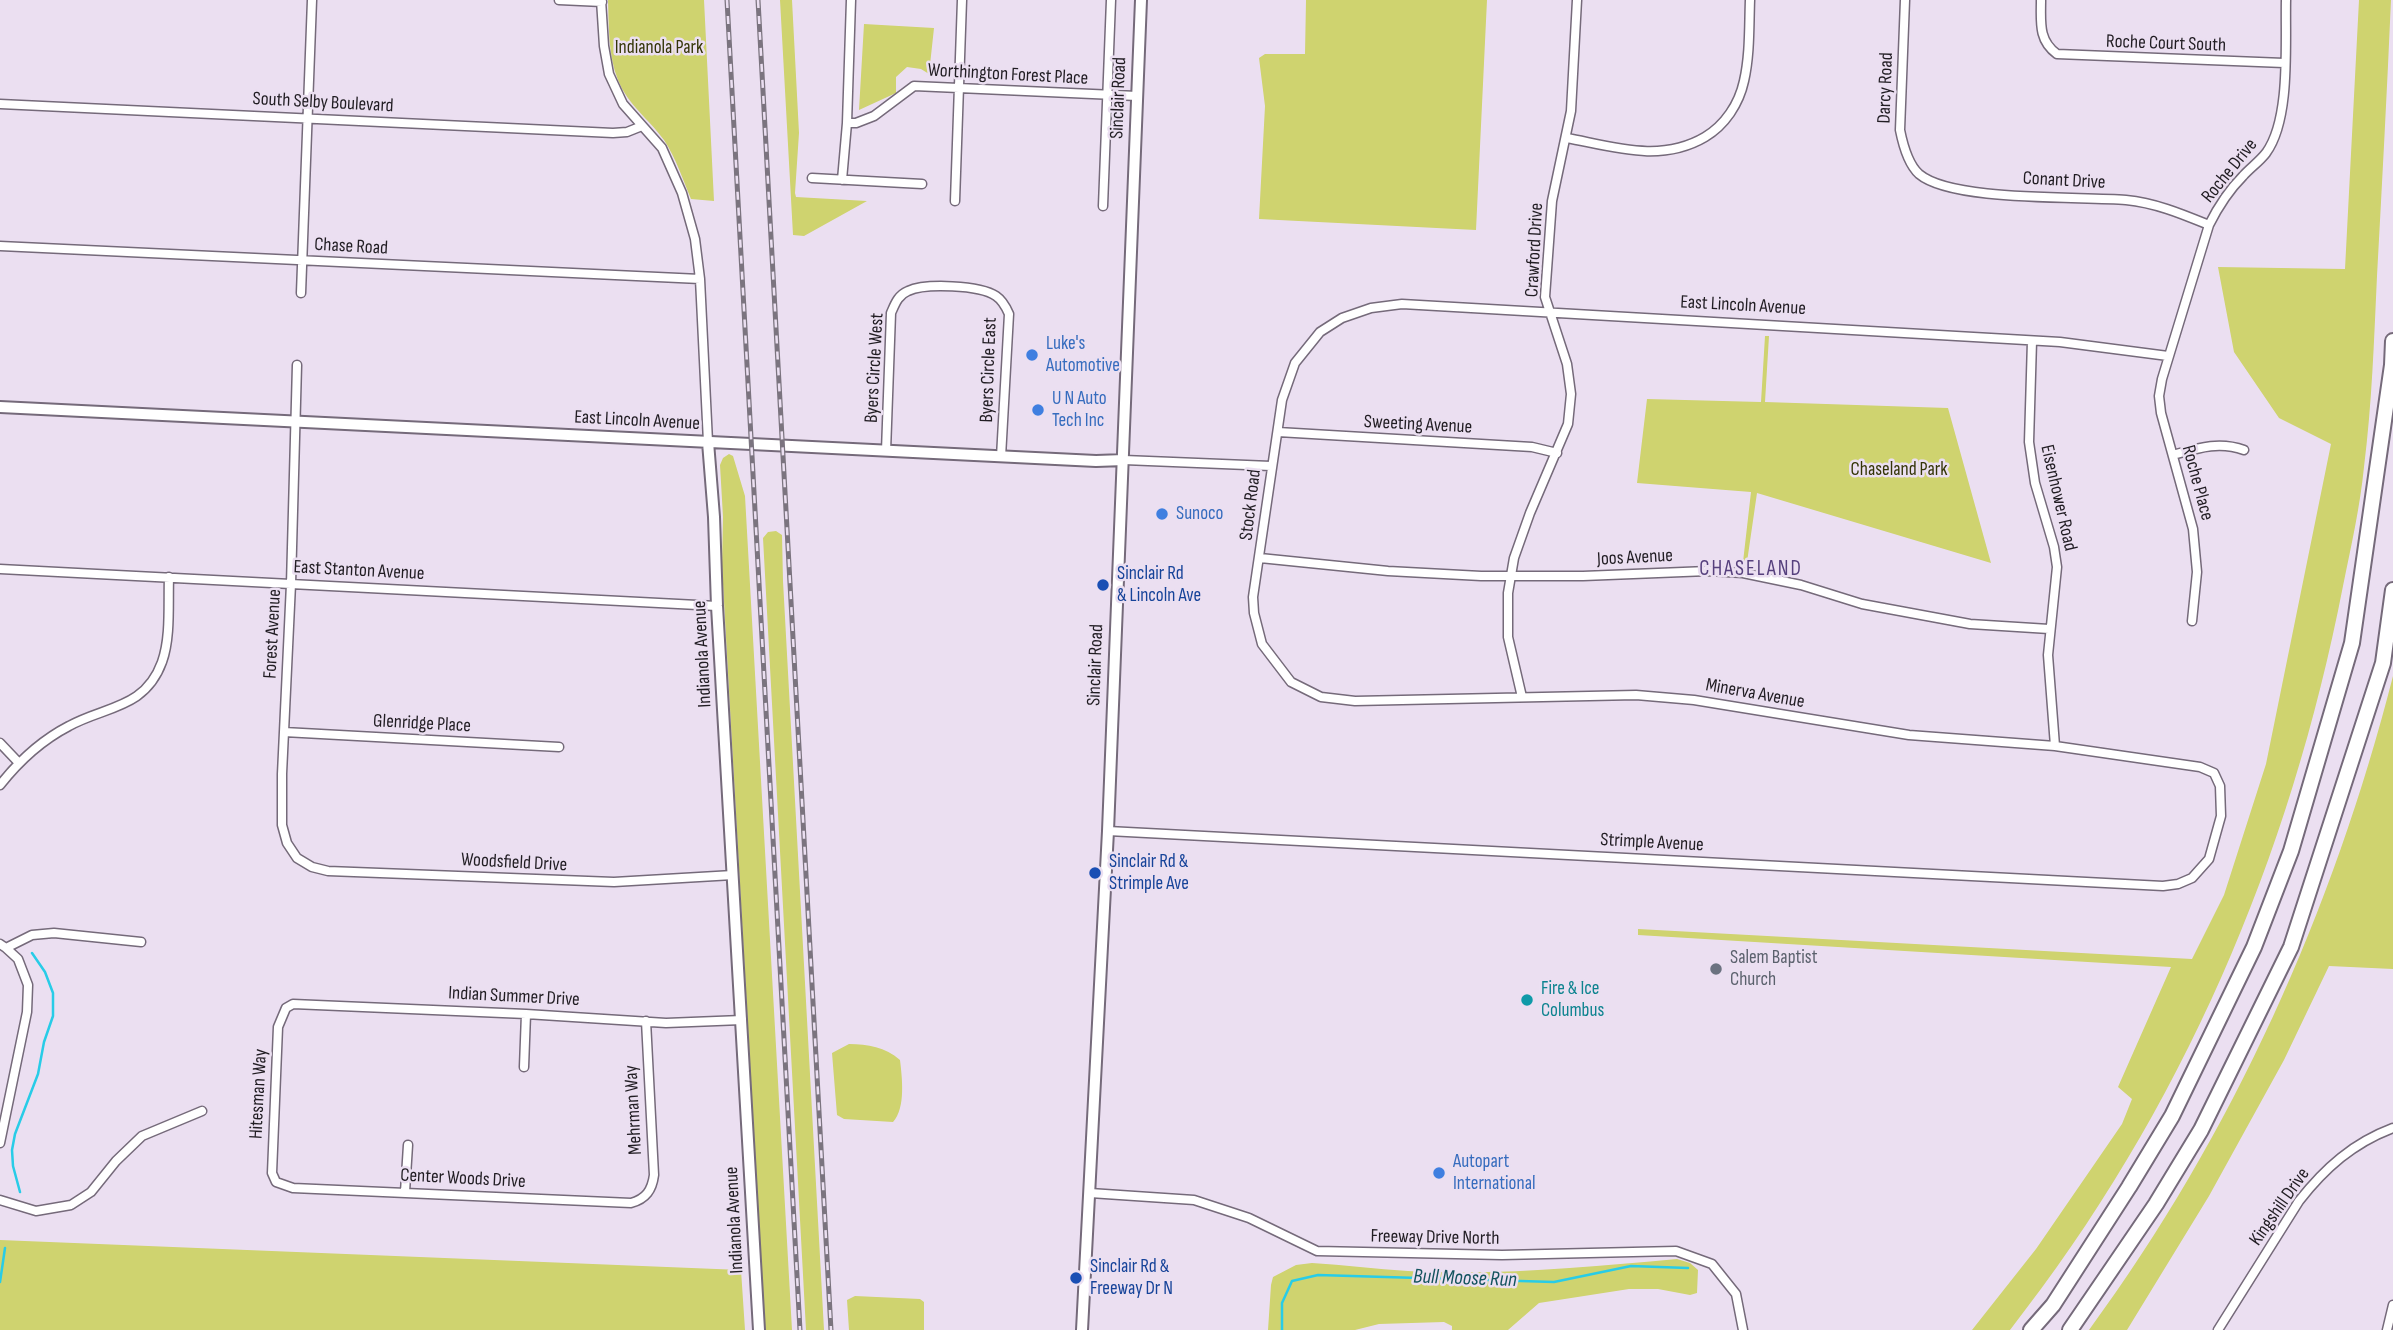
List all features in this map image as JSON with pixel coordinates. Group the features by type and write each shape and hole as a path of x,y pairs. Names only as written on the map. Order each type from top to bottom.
{"highway":[{"path":"2031,1330 2060,1294 2172,1116 2254,947 2291,851 2352,643 2392,365 2393,341"},
{"path":"2070,1330 2156,1204 2201,1130 2291,947 2383,663 2393,590"}],"main road":[{"name":"Sinclair Road","path":"1082,1330 1108,831 1141,0"},
{"name":"East Lincoln Avenue","path":"0,407 1001,457 1124,460"},
{"name":"Indianola Avenue","path":"708,442 758,1330"}],"street":[{"path":"301,293 312,0"},
{"path":"559,0 601,1"},
{"path":"842,180 851,0"},
{"path":"954,201 962,0"},
{"path":"1103,206 1111,0"},
{"name":"Crawford Drive","path":"1522,697 1508,637 1508,593 1514,558 1568,424 1571,394 1567,364 1545,297 1552,201 1571,111 1577,0"},
{"path":"1567,138 1628,150 1674,151 1715,131 1728,117 1744,83 1750,0"},
{"name":"Darcy Road","path":"1905,0 1900,130 1903,145 1918,173"},
{"name":"Roche Court South","path":"2041,0 2042,38 2057,54 2284,63"},
{"name":"Roche Drive","path":"2168,356 2209,225 2217,209 2273,141 2281,115 2286,0"},
{"name":"Indianola Avenue","path":"601,1 609,74 623,104 662,148 682,194 695,239 700,279 708,442"},
{"name":"Worthington Forest Place","path":"846,123 856,123 874,116 914,86 1137,96"},
{"name":"South Selby Boulevard","path":"0,104 613,133 627,132 642,125"},
{"name":"Conant Drive","path":"1918,173 1942,187 1969,193 2128,201 2156,205 2209,225"},
{"path":"812,178 922,184"},
{"name":"Chase Road","path":"0,246 700,279"},
{"name":"Byers Circle West","path":"886,451 891,313 896,299 908,291 947,287"},
{"name":"Byers Circle East","path":"947,287 987,291 997,296 1009,314 1001,457"},
{"name":"East Lincoln Avenue","path":"1320,332 1342,318 1371,308 1402,304 2032,341 2168,356"},
{"name":"Stock Road","path":"1291,682 1262,644 1254,613 1254,597 1282,400 1295,363 1320,332"},
{"name":"Eisenhower Road","path":"2032,341 2029,442 2035,483 2054,547 2057,567 2048,655 2055,746"},
{"name":"Roche Place","path":"2168,356 2159,396 2161,413 2193,529 2196,551 2192,621"},
{"name":"Forest Avenue","path":"297,365 282,825 287,843 297,858"},
{"name":"Sweeting Avenue","path":"1278,432 1532,447 1557,453"},
{"path":"2173,455 2221,444 2244,450"},
{"name":"East Lincoln Avenue","path":"1124,460 1271,466"},
{"name":"Joos Avenue","path":"1260,558 1388,571 1511,576 1708,571 1743,573 1863,604 1970,624 2049,629"},
{"name":"East Stanton Avenue","path":"0,569 717,606"},
{"path":"0,785 38,746 70,725 114,709 137,697 149,686 166,649 169,577"},
{"name":"Minerva Avenue","path":"1291,682 1321,697 1355,701 1636,695 1694,700 1909,734 2055,746 2200,767 2214,774 2220,786 2221,816 2208,859 2192,878"},
{"name":"Glenridge Place","path":"284,733 559,747"},
{"path":"0,743 19,763"},
{"name":"Strimple Avenue","path":"1108,831 2151,886 2178,884 2192,878"},
{"name":"Woodsfield Drive","path":"297,858 312,867 328,871 510,879 614,882 733,875"},
{"path":"0,1143 27,1012 28,985 18,960 3,946 32,935 54,933 141,942"},
{"name":"Indian Summer Drive","path":"286,1008 293,1003 302,1002 666,1023 742,1020"},
{"name":"Hitesman Way","path":"276,1182 271,1162 278,1027 286,1008"},
{"path":"524,1067 526,1014"},
{"name":"Mehrman Way","path":"646,1021 654,1175 647,1195"},
{"path":"0,1200 36,1211 71,1205 91,1192 116,1161 142,1136 202,1111"},
{"name":"Kingshill Drive","path":"2218,1330 2299,1201 2312,1185 2341,1156 2393,1128"},
{"path":"405,1192 408,1145"},
{"name":"Center Woods Drive","path":"276,1182 293,1188 631,1203 640,1201 647,1195"},
{"name":"Freeway Drive North","path":"1090,1194 1194,1200 1249,1218 1317,1251 1502,1255 1676,1251 1712,1264 1736,1294 1743,1330"},
{"path":"2387,1330 2393,1305"}],"green space":[{"name":"Indianola Park","path":"608,0 704,0 714,201 691,199 664,140 622,89 611,51"},
{"path":"780,0 792,0 799,133 796,197 867,201 804,236 793,235"},
{"path":"1306,0 1487,0 1476,230 1259,219 1265,106 1259,58 1265,54 1305,54"},
{"path":"2359,0 2391,0 2369,420 2360,497 2343,586 2321,687 2293,786 2260,883 2221,978 2177,1070 2127,1160 2072,1246 2010,1330 1972,1330 2036,1249 2122,1124 2132,1099 2118,1087 2171,967 1638,935 1638,929 2192,959 2224,895 2266,764 2331,444 2279,418 2234,352 2218,267 2345,269"},
{"path":"864,24 934,28 929,74 921,69 907,67 896,77 896,93 859,110"},
{"name":"Chaseland Park","path":"1765,336 1769,336 1765,402 1948,408 1991,563 1757,493 1747,562 1743,562 1751,492 1637,483 1647,399 1761,402"},
{"path":"729,454 733,456 745,496 792,1330 765,1330 722,566 720,465 723,458"},
{"path":"776,531 782,535 824,1330 806,1330 763,538 768,532"},
{"path":"2393,676 2393,969 2329,966 2284,1060 2209,1196 2127,1330 2089,1330 2141,1255 2189,1178 2233,1099 2272,1018 2308,935 2340,850 2369,764"},
{"path":"849,1044 876,1047 900,1060 901,1101 893,1122 844,1119 837,1115 832,1053"},
{"path":"0,1240 741,1270 745,1330 0,1330"},
{"path":"1677,1259 1690,1263 1698,1270 1697,1293 1690,1295 1658,1289 1629,1289 1539,1303 1508,1330 1452,1330 1452,1326 1444,1322 1379,1324 1355,1330 1268,1330 1273,1277 1296,1265 1312,1263 1408,1271 1475,1272 1542,1270"},
{"path":"855,1296 920,1299 924,1302 924,1330 849,1330 847,1300"}],"waterway":[{"path":"20,1192 12,1150 15,1134 38,1074 44,1042 53,1016 53,993 45,972 32,953"},
{"path":"0,1282 5,1248"},
{"name":"Bull Moose Run","path":"1282,1330 1282,1303 1292,1281 1318,1275 1554,1282 1631,1266 1688,1268"}],"railway":[{"path":"727,0 800,1330"},
{"path":"758,0 831,1330"}],"place":[{"name":"Luke's Automotive","path":"1032,355"},
{"name":"U N Auto Tech Inc","path":"1038,410"},
{"name":"Sunoco","path":"1162,514"},
{"name":"Sinclair Rd & Lincoln Ave","path":"1103,585"},
{"name":"Sinclair Rd & Strimple Ave","path":"1095,873"},
{"name":"Salem Baptist Church","path":"1716,969"},
{"name":"Fire & Ice Columbus","path":"1527,1000"},
{"name":"Autopart International","path":"1439,1173"},
{"name":"Sinclair Rd & Freeway Dr N","path":"1076,1278"}],"district":[{"name":"CHASELAND","path":"1751,570"}]}
